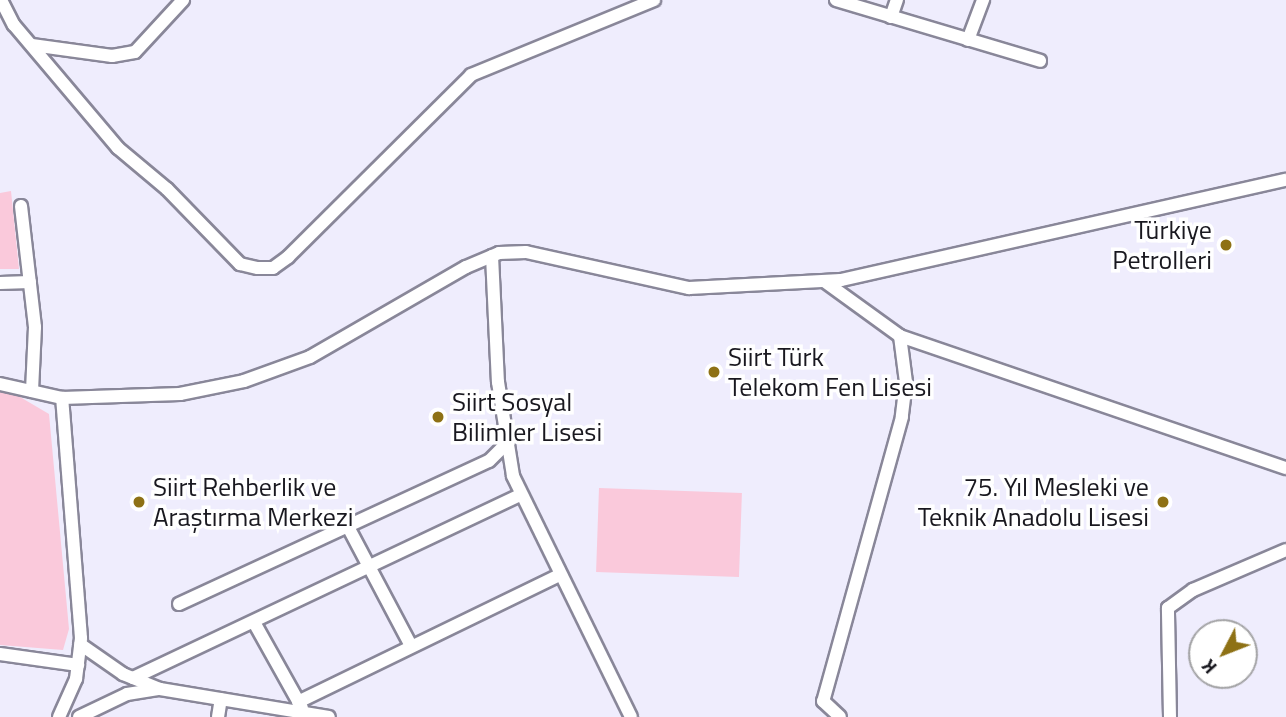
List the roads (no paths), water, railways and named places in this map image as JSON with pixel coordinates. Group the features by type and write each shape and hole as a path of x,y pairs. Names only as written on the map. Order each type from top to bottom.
{"street":[{"path":"1,0 14,25 118,148 167,189 240,264 274,268 458,83 488,66 623,16 654,0"},
{"path":"32,45 112,56 135,52 183,0"},
{"path":"836,0 1040,61"},
{"path":"891,17 897,0"},
{"path":"968,40 983,0"},
{"path":"0,384 62,398 180,394 244,381 310,357 492,256 526,252 689,288 824,281 1286,180"},
{"path":"21,206 35,327 32,391"},
{"path":"492,256 505,445 521,495 631,717"},
{"path":"824,281 900,336 1286,468"},
{"path":"0,283 30,282"},
{"path":"840,717 823,701 902,417 906,382 900,336"},
{"path":"59,717 78,665 80,644 62,398"},
{"path":"179,604 346,523 489,461 505,445"},
{"path":"133,678 255,624 521,495"},
{"path":"346,523 411,646"},
{"path":"1170,717 1168,608 1193,590 1286,550"},
{"path":"303,711 411,646 560,575"},
{"path":"255,624 303,711"},
{"path":"80,644 133,678 160,689 329,717"},
{"path":"0,654 78,665"},
{"path":"79,717 127,694 160,689"},
{"path":"218,717 221,699"}],"place":[{"name":"Türkiye Petrolleri","path":"1226,245"},
{"name":"Siirt Türk Telekom Fen Lisesi","path":"714,372"},
{"name":"Siirt Sosyal Bilimler Lisesi","path":"438,417"},
{"name":"Siirt Rehberlik ve Araştırma Merkezi","path":"139,502"},
{"name":"75. Yıl Mesleki ve Teknik Anadolu Lisesi","path":"1163,502"}]}
